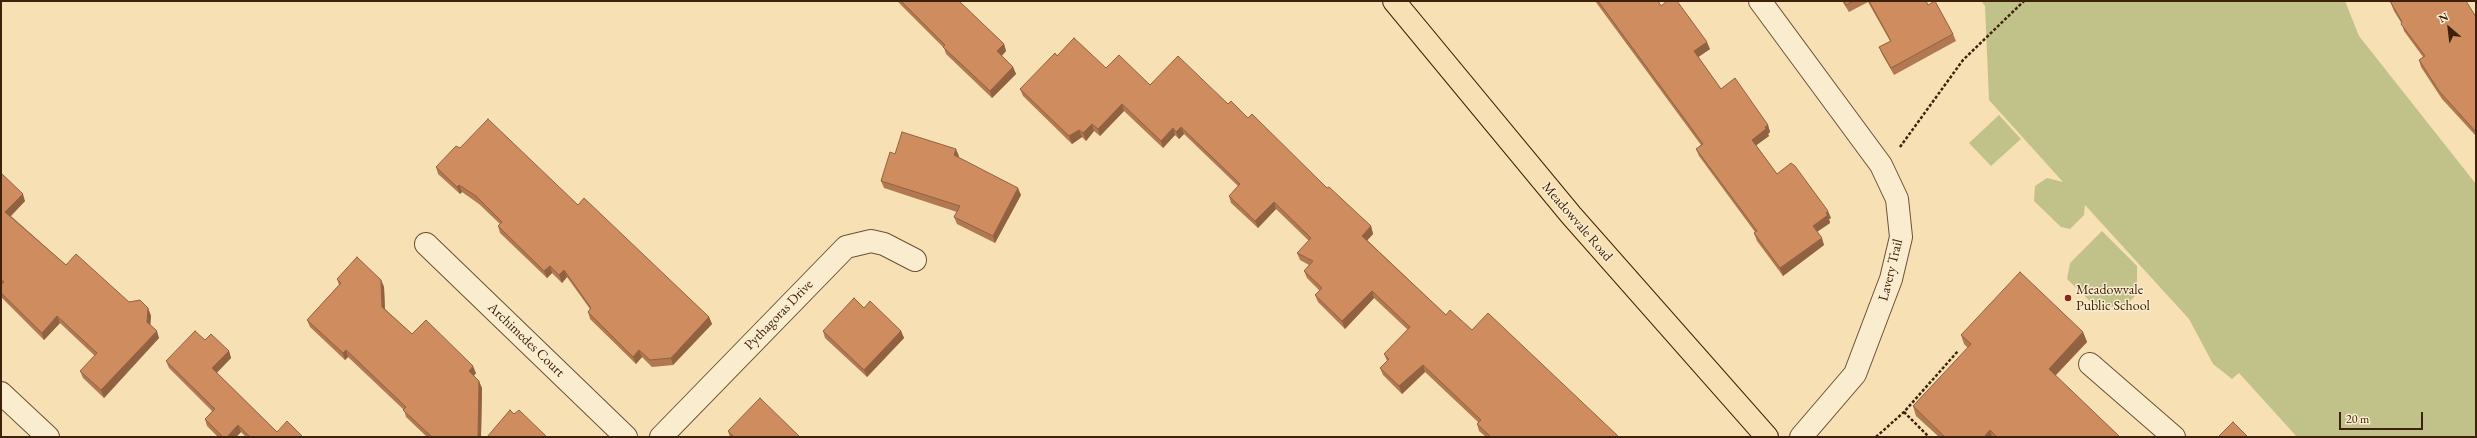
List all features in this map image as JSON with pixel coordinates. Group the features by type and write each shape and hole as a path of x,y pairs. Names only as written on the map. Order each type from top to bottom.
{"main road":[{"name":"Meadowvale Road","path":"1394,1 1570,215 1767,437"}],"street":[{"name":"Lavery Trail","path":"1760,1 1881,165 1897,199 1901,237 1891,280 1855,374 1801,437"},
{"name":"Pythagoras Drive","path":"661,437 846,247 871,241 884,244 915,260"},
{"name":"Archimedes Court","path":"426,244 626,437"},
{"path":"2090,364 2174,437"},
{"path":"1,393 48,437"}],"path":[{"path":"1881,165 1904,143 1963,60 2024,1"},
{"path":"1876,437 1904,412 1958,351"},
{"path":"1904,412 1929,437"}],"green space":[{"path":"1981,1 2345,1 2359,36 2476,184 2476,437 2297,437 2239,373 2232,379 2213,364 2189,319 2085,205 2084,215 2070,229 2061,227 2034,201 2035,186 2047,178 2063,182 1989,100 1985,6"},
{"path":"1999,115 2021,139 1991,166 1969,143"},
{"path":"2102,231 2137,266 2137,294 2124,307 2096,307 2067,279 2070,263"}],"building":[{"path":"901,1 959,1 1004,44 997,51 1013,67 990,91 943,47 945,45"},
{"path":"1598,1 1658,1 1661,6 1667,1 1677,1 1707,42 1694,51 1721,89 1735,78 1768,125 1765,127 1766,129 1752,140 1777,174 1791,163 1795,166 1828,211 1826,213 1828,215 1813,226 1822,238 1780,268 1754,233 1757,231 1696,149 1703,144"},
{"path":"1844,1 1853,1 1846,5"},
{"path":"1869,1 1926,1 1928,5 1935,1 1953,34 1891,68 1879,47 1891,41"},
{"path":"2390,1 2466,1 2476,17 2476,132 2439,91 2419,60 2425,56 2401,24 2402,22"},
{"path":"1074,38 1106,68 1119,55 1150,85 1178,56 1228,104 1231,101 1248,118 1252,114 1327,188 1329,187 1371,226 1362,236 1446,315 1450,310 1472,330 1488,313 1619,437 1491,437 1477,424 1481,420 1423,365 1399,386 1380,368 1389,359 1384,354 1410,327 1372,291 1342,321 1315,295 1322,288 1304,271 1313,261 1297,253 1311,238 1274,202 1255,221 1229,196 1240,184 1181,127 1176,132 1173,128 1161,141 1122,104 1098,129 1092,124 1083,133 1079,130 1069,136 1020,89 1055,53 1057,56"},
{"path":"488,119 578,205 584,198 709,317 671,358 650,360 639,350 633,357 588,312 591,308 564,270 559,275 550,266 544,271 498,226 502,222 476,196 459,185 457,187 436,167 456,146 460,148"},
{"path":"902,132 956,149 954,155 1018,188 993,236 954,217 960,206 881,181 890,152 895,154"},
{"path":"1,173 23,194 5,212 66,265 76,254 129,302 140,300 148,308 147,322 157,331 101,390 80,371 97,353 57,316 42,333 1,293 1,285 4,282 1,280"},
{"path":"357,257 381,280 382,307 412,334 426,320 473,366 469,371 479,381 478,437 432,437 403,410 406,407 346,350 343,353 307,320 341,283 337,279"},
{"path":"2020,272 2083,332 2049,369 2120,437 1997,437 1990,430 1984,437 1945,437 1913,406 1971,344 1961,335"},
{"path":"854,298 864,308 870,301 901,331 864,370 823,331"},
{"path":"195,331 205,340 211,334 229,351 212,368 277,432 287,421 303,437 250,437 238,425 227,437 223,437 205,419 215,409 166,361"},
{"path":"760,398 800,437 734,437 728,431"},
{"path":"510,410 514,414 519,410 547,437 487,437"},
{"path":"2233,422 2248,437 2218,437"}],"place":[{"name":"Meadowvale Public School","path":"2068,298"}]}
